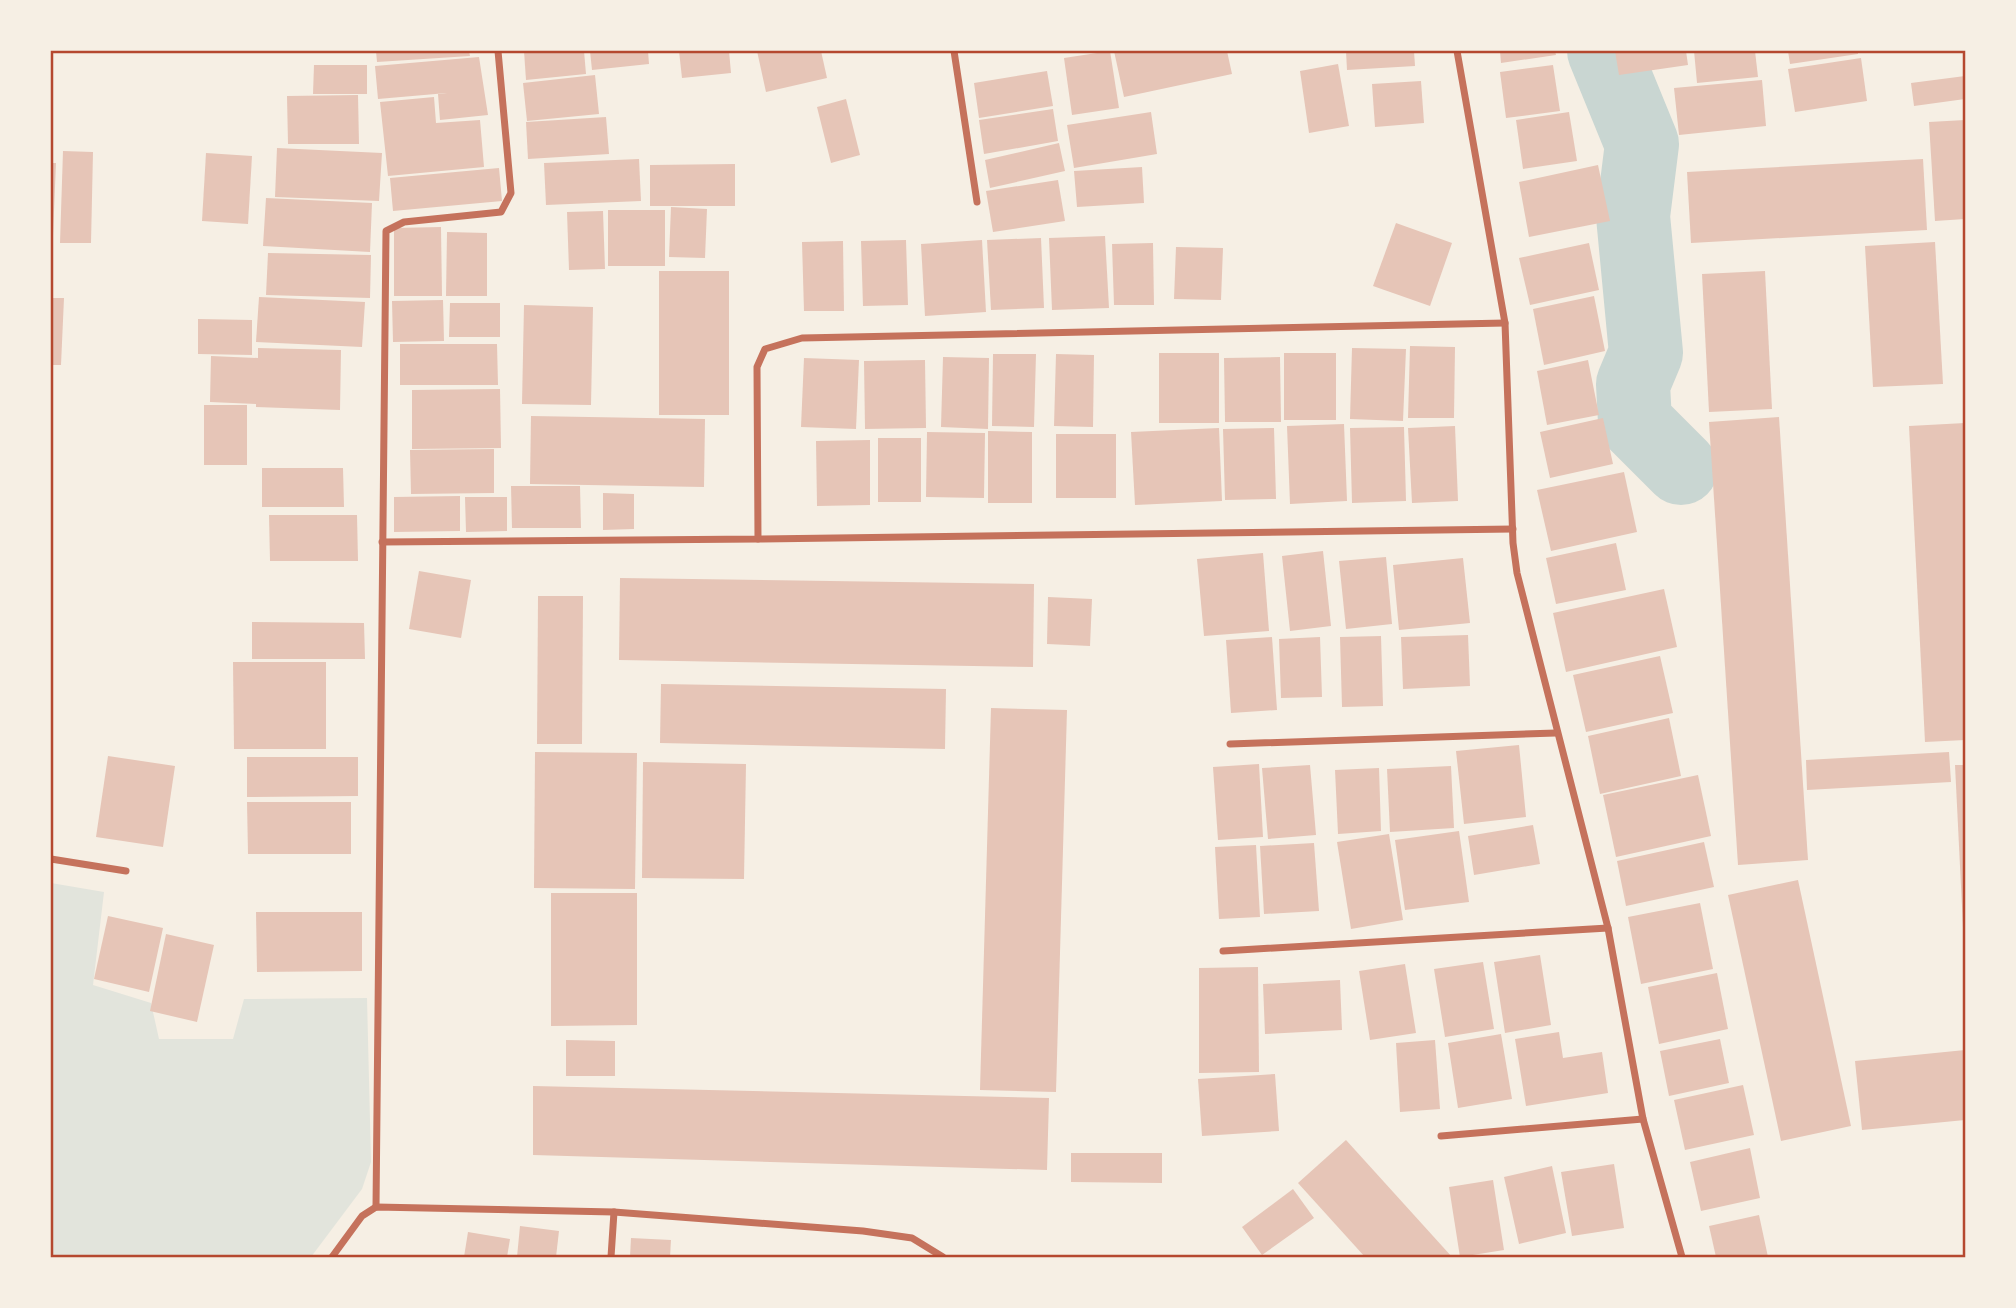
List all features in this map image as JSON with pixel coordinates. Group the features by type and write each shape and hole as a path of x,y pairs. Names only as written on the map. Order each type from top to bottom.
{"street":[{"path":"376,1208 386,231 404,222 501,212 508,203 511,193 498,51"},
{"path":"954,51 977,202"},
{"path":"1457,51 1505,323 1513,529 1526,618 1608,928 1643,1119 1682,1257"},
{"path":"758,539 757,367 765,349 802,338 1505,323"},
{"path":"382,542 1513,529"},
{"path":"1230,744 1556,733"},
{"path":"51,859 126,871"},
{"path":"1223,951 1608,928"},
{"path":"1441,1136 1643,1119"},
{"path":"332,1257 362,1216 376,1208 614,1212 863,1231 912,1238 943,1257"},
{"path":"611,1257 614,1212"}],"shaded area":[{"path":"51,883 104,892 93,985 151,1003 159,1039 233,1039 244,999 367,998 371,1162 362,1189 311,1257 51,1257"}],"building":[{"path":"376,51 469,51 470,56 377,62"},
{"path":"524,51 584,51 586,74 526,80"},
{"path":"590,51 648,51 649,64 592,70"},
{"path":"679,51 729,51 731,73 682,78"},
{"path":"757,51 821,51 827,78 766,92"},
{"path":"1110,51 1119,108 1072,115 1064,58"},
{"path":"1114,51 1227,51 1232,74 1124,97"},
{"path":"1346,51 1414,51 1415,66 1347,70"},
{"path":"1500,51 1555,51 1556,55 1501,63"},
{"path":"1615,51 1686,51 1688,65 1619,75"},
{"path":"1694,51 1755,51 1758,77 1697,83"},
{"path":"1788,51 1858,51 1858,54 1790,64"},
{"path":"479,57 488,115 440,120 438,94 447,93 378,99 375,66"},
{"path":"1861,58 1867,101 1795,112 1788,69"},
{"path":"1338,64 1349,126 1309,133 1300,71"},
{"path":"314,65 367,65 367,94 313,94"},
{"path":"1553,65 1560,111 1506,118 1500,72"},
{"path":"1047,71 1053,106 979,118 974,83"},
{"path":"595,75 599,114 527,121 523,83"},
{"path":"1965,76 1965,99 1914,106 1911,83"},
{"path":"1762,80 1766,126 1679,135 1674,88"},
{"path":"1421,81 1424,123 1375,127 1372,84"},
{"path":"358,95 359,144 288,144 287,96"},
{"path":"434,97 436,123 480,120 484,167 388,176 380,102"},
{"path":"846,99 860,155 831,163 817,107"},
{"path":"1053,109 1058,141 984,154 979,120"},
{"path":"1151,112 1157,154 1074,168 1067,125"},
{"path":"1569,112 1577,161 1523,169 1516,120"},
{"path":"606,117 609,154 528,159 526,122"},
{"path":"1965,120 1965,219 1935,221 1929,122"},
{"path":"1059,143 1065,171 990,188 985,160"},
{"path":"277,148 382,153 379,201 275,197"},
{"path":"63,151 93,152 91,243 60,243"},
{"path":"206,153 252,156 248,224 202,221"},
{"path":"639,159 641,201 546,205 544,163"},
{"path":"1923,159 1927,230 1691,243 1687,172"},
{"path":"51,163 56,163 53,235 51,235"},
{"path":"735,164 735,206 650,206 650,165"},
{"path":"1598,165 1610,221 1529,237 1519,182"},
{"path":"1142,167 1144,203 1077,207 1074,171"},
{"path":"499,168 502,201 393,211 390,178"},
{"path":"1058,180 1065,221 993,232 986,191"},
{"path":"266,198 372,203 370,252 263,246"},
{"path":"671,207 707,209 705,258 669,257"},
{"path":"608,210 665,210 665,266 608,266"},
{"path":"603,211 605,269 569,270 567,212"},
{"path":"1396,223 1452,243 1430,306 1373,286"},
{"path":"441,227 442,296 394,296 394,228"},
{"path":"447,232 487,233 487,296 446,296"},
{"path":"1105,236 1109,308 1052,310 1049,238"},
{"path":"1041,238 1044,308 991,310 987,240"},
{"path":"906,240 908,305 863,306 861,241"},
{"path":"982,240 986,312 925,316 921,244"},
{"path":"843,241 844,311 804,311 802,242"},
{"path":"1935,242 1943,384 1873,387 1865,246"},
{"path":"1153,243 1154,305 1114,305 1112,244"},
{"path":"1589,243 1599,290 1530,305 1519,258"},
{"path":"1176,247 1223,248 1221,300 1174,299"},
{"path":"268,253 371,255 370,298 266,295"},
{"path":"659,271 729,271 729,415 659,415"},
{"path":"1765,271 1772,409 1709,412 1702,274"},
{"path":"1594,296 1605,351 1544,365 1533,309"},
{"path":"259,297 365,302 362,347 256,342"},
{"path":"51,298 64,298 61,365 51,365"},
{"path":"443,300 444,341 393,342 392,301"},
{"path":"450,303 500,303 500,337 449,337"},
{"path":"524,305 593,307 591,405 522,404"},
{"path":"198,319 252,320 252,355 198,354"},
{"path":"400,344 497,344 498,385 400,385"},
{"path":"1410,346 1455,347 1454,418 1408,418"},
{"path":"258,348 341,350 340,410 256,407 256,404 210,402 211,356 258,358"},
{"path":"1352,348 1406,349 1403,421 1350,419"},
{"path":"1159,353 1219,353 1219,423 1159,423"},
{"path":"1284,353 1336,353 1336,420 1284,420"},
{"path":"993,354 1036,354 1034,427 992,426"},
{"path":"1056,354 1094,355 1093,427 1054,426"},
{"path":"943,357 989,358 988,429 941,427"},
{"path":"1280,357 1281,422 1225,422 1224,358"},
{"path":"804,358 859,360 856,429 801,427"},
{"path":"925,360 926,428 865,429 864,361"},
{"path":"1588,360 1599,415 1547,425 1537,371"},
{"path":"500,389 501,448 412,449 412,390"},
{"path":"204,405 247,405 247,465 204,465"},
{"path":"531,416 705,419 704,487 530,484"},
{"path":"1779,417 1808,860 1738,865 1709,422"},
{"path":"1603,418 1613,464 1550,478 1540,432"},
{"path":"1965,423 1965,740 1925,742 1909,426"},
{"path":"1344,424 1347,501 1290,504 1287,426"},
{"path":"1455,426 1458,501 1412,503 1408,428"},
{"path":"1404,427 1406,501 1352,503 1350,428"},
{"path":"1219,428 1222,501 1135,505 1131,432"},
{"path":"1274,428 1276,499 1225,500 1223,429"},
{"path":"988,431 1032,432 1032,503 988,503"},
{"path":"927,432 985,433 984,498 926,497"},
{"path":"1056,434 1116,434 1116,498 1056,498"},
{"path":"878,438 921,438 921,502 878,502"},
{"path":"870,440 870,505 817,506 816,441"},
{"path":"494,449 494,493 411,494 410,450"},
{"path":"262,468 343,468 344,507 262,507"},
{"path":"1624,472 1637,532 1551,551 1537,490"},
{"path":"511,486 580,486 581,528 512,528"},
{"path":"603,493 634,494 634,529 603,530"},
{"path":"460,496 460,531 394,532 394,497"},
{"path":"465,497 507,497 507,531 466,532"},
{"path":"269,515 357,515 358,561 270,561"},
{"path":"1616,543 1626,590 1556,604 1546,558"},
{"path":"1323,551 1331,626 1290,631 1282,556"},
{"path":"1263,553 1269,631 1204,636 1197,559"},
{"path":"1386,557 1392,624 1346,629 1339,561"},
{"path":"1463,558 1470,623 1399,630 1393,565"},
{"path":"419,571 471,580 461,638 409,629"},
{"path":"620,578 1034,584 1033,667 619,660"},
{"path":"1664,589 1677,647 1566,672 1553,613"},
{"path":"538,596 583,596 582,744 537,744"},
{"path":"1048,597 1092,599 1090,646 1047,644"},
{"path":"252,622 364,623 365,659 252,659"},
{"path":"1468,635 1470,686 1403,689 1401,637"},
{"path":"1381,636 1383,706 1342,707 1340,637"},
{"path":"1272,637 1277,710 1231,713 1226,640"},
{"path":"1320,637 1322,697 1281,698 1279,639"},
{"path":"1660,656 1673,713 1586,732 1573,675"},
{"path":"233,662 326,662 326,749 234,749"},
{"path":"661,684 946,689 945,749 660,743"},
{"path":"991,708 1067,710 1056,1092 980,1090"},
{"path":"1669,718 1681,776 1600,794 1588,736"},
{"path":"1519,745 1526,817 1464,824 1456,751"},
{"path":"535,752 637,753 635,889 534,888"},
{"path":"1949,752 1951,782 1807,790 1806,760"},
{"path":"108,756 175,766 163,847 96,837"},
{"path":"247,757 358,757 358,796 247,797"},
{"path":"643,762 746,764 744,879 642,878"},
{"path":"1259,764 1263,837 1218,840 1213,767"},
{"path":"1310,765 1316,835 1268,839 1262,768"},
{"path":"1955,765 1965,765 1965,927 1963,927"},
{"path":"1451,766 1454,828 1390,832 1387,769"},
{"path":"1379,768 1381,831 1338,834 1335,770"},
{"path":"1698,775 1711,836 1616,857 1603,795"},
{"path":"247,802 351,802 351,854 248,854"},
{"path":"1533,825 1540,864 1474,875 1468,836"},
{"path":"1459,831 1469,902 1405,910 1395,840"},
{"path":"1389,834 1403,920 1351,929 1337,842"},
{"path":"1704,842 1714,887 1626,906 1617,861"},
{"path":"1314,843 1319,911 1264,914 1260,846"},
{"path":"1256,845 1260,917 1219,919 1215,847"},
{"path":"1798,880 1851,1126 1781,1141 1728,895"},
{"path":"551,893 637,893 637,1025 551,1026"},
{"path":"1700,903 1713,969 1641,984 1628,917"},
{"path":"256,912 362,912 362,971 257,972"},
{"path":"108,916 163,928 149,992 94,979"},
{"path":"166,934 214,945 197,1022 150,1011"},
{"path":"1540,955 1551,1025 1505,1033 1494,962"},
{"path":"1483,962 1494,1029 1445,1037 1434,969"},
{"path":"1405,964 1416,1033 1370,1040 1359,971"},
{"path":"1258,967 1259,1072 1199,1073 1199,968"},
{"path":"1717,973 1728,1029 1659,1044 1648,987"},
{"path":"1340,980 1342,1030 1265,1034 1263,984"},
{"path":"1559,1032 1563,1058 1602,1052 1608,1093 1526,1106 1515,1039"},
{"path":"1501,1034 1512,1099 1458,1108 1448,1043"},
{"path":"1720,1039 1729,1083 1669,1096 1660,1051"},
{"path":"566,1040 615,1041 615,1076 566,1076"},
{"path":"1435,1040 1440,1109 1400,1112 1396,1043"},
{"path":"1965,1050 1965,1120 1862,1130 1855,1061"},
{"path":"1275,1074 1279,1131 1202,1136 1198,1079"},
{"path":"1743,1085 1754,1135 1685,1150 1674,1100"},
{"path":"533,1086 1049,1098 1047,1170 533,1155"},
{"path":"1346,1140 1452,1257 1365,1257 1298,1183"},
{"path":"1750,1148 1760,1198 1701,1211 1690,1162"},
{"path":"1071,1153 1162,1153 1162,1183 1071,1182"},
{"path":"1614,1164 1624,1228 1572,1236 1561,1172"},
{"path":"1552,1166 1566,1233 1519,1244 1504,1177"},
{"path":"1493,1180 1504,1250 1460,1257 1449,1187"},
{"path":"1293,1189 1314,1218 1262,1255 1242,1227"},
{"path":"1759,1215 1768,1257 1716,1257 1709,1226"},
{"path":"520,1226 559,1231 556,1257 517,1257"},
{"path":"468,1232 510,1239 507,1257 464,1257"},
{"path":"631,1238 671,1240 670,1257 630,1257"}],"waterway":[{"path":"1604,51 1642,144 1633,216 1646,353 1633,384 1635,422 1681,468"}]}
